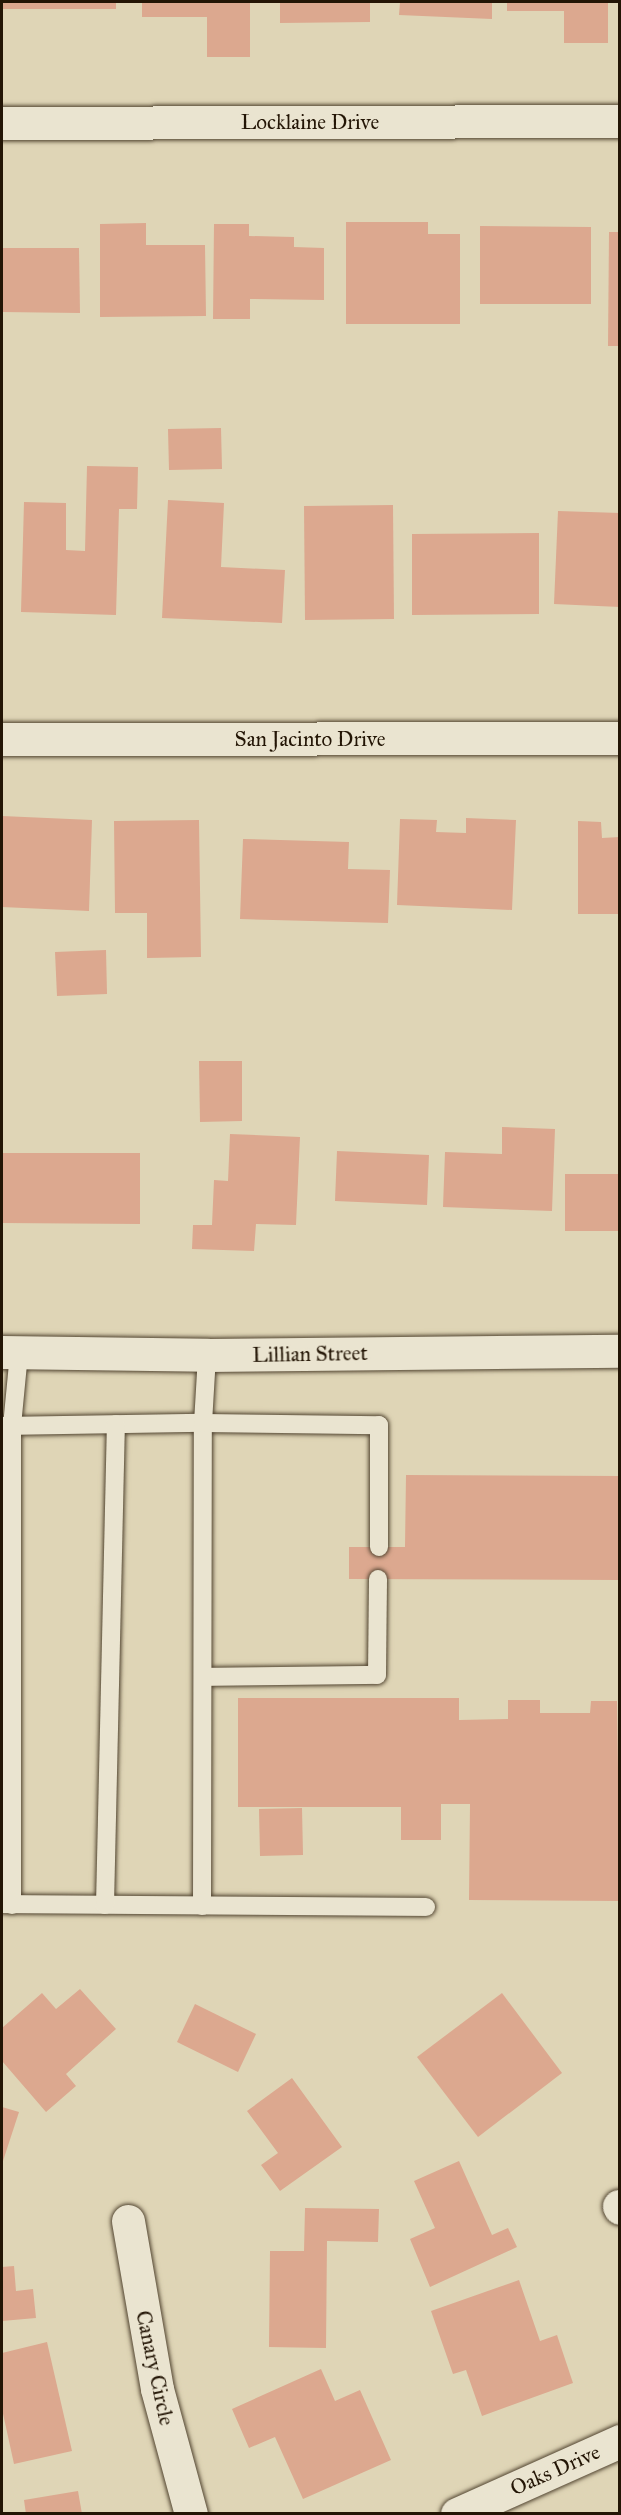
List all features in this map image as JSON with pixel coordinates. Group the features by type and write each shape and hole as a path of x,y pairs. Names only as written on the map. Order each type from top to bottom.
{"street":[{"name":"Locklaine Drive","path":"2,123 620,121"},
{"name":"San Jacinto Drive","path":"2,739 620,738"},
{"name":"Lillian Street","path":"10,1352 207,1355 620,1351"},
{"name":"Canary Circle","path":"128,2221 157,2389 191,2514"},
{"name":"Oaks Drive","path":"457,2514 620,2441"}],"lane":[{"path":"10,1352 7,1426 7,1904 426,1907"},
{"path":"202,1906 203,1423 207,1355"},
{"path":"7,1426 203,1423 379,1425 379,1547"},
{"path":"105,1905 116,1424"},
{"path":"202,1677 377,1675 378,1579"}],"building":[{"path":"2,2 116,2 116,9 2,9"},
{"path":"142,2 250,2 250,57 207,57 207,17 142,17"},
{"path":"280,2 370,2 370,22 280,23"},
{"path":"400,2 492,2 492,19 399,15"},
{"path":"507,2 608,2 608,43 564,43 564,11 507,11"},
{"path":"346,222 428,222 428,234 460,234 460,324 346,324"},
{"path":"146,223 146,245 205,245 206,316 100,317 100,224"},
{"path":"214,224 249,224 249,236 294,237 294,247 324,248 324,300 250,299 250,319 213,319"},
{"path":"480,226 591,227 591,304 480,304"},
{"path":"609,232 620,232 620,346 608,346"},
{"path":"2,248 79,248 80,313 2,312"},
{"path":"221,428 222,469 169,470 168,429"},
{"path":"87,466 138,467 137,509 119,509 116,615 21,612 24,502 66,503 66,550 85,551"},
{"path":"168,500 224,503 221,567 285,570 282,623 162,618"},
{"path":"393,505 394,619 305,620 304,506"},
{"path":"558,511 620,513 620,607 554,604"},
{"path":"539,533 539,614 412,615 412,534"},
{"path":"2,816 92,820 89,911 2,907"},
{"path":"466,818 516,820 512,910 397,905 400,819 437,820 436,832 466,833"},
{"path":"199,820 201,957 147,958 147,913 115,913 114,821"},
{"path":"578,821 601,822 602,838 620,837 620,914 578,914"},
{"path":"243,839 349,842 348,869 390,870 388,923 240,919"},
{"path":"106,950 107,994 57,996 55,952"},
{"path":"199,1061 242,1061 242,1121 200,1122"},
{"path":"502,1127 555,1129 552,1211 443,1207 445,1152 502,1154"},
{"path":"230,1134 300,1137 296,1225 256,1224 254,1251 192,1249 193,1225 212,1225 214,1180 228,1181"},
{"path":"337,1151 429,1155 427,1205 335,1201"},
{"path":"2,1153 140,1153 140,1224 2,1223"},
{"path":"565,1174 620,1174 620,1231 565,1231"},
{"path":"406,1475 620,1476 620,1580 349,1579 349,1547 405,1547"},
{"path":"238,1698 459,1698 459,1720 508,1719 508,1700 540,1700 540,1713 590,1713 591,1701 617,1701 620,1901 469,1900 470,1804 441,1804 441,1840 401,1840 401,1807 238,1807"},
{"path":"302,1808 303,1855 260,1856 259,1809"},
{"path":"80,1989 116,2029 66,2074 76,2086 46,2112 2,2061 2,2028 42,1993 56,2009"},
{"path":"502,1993 562,2073 478,2137 417,2057"},
{"path":"195,2004 256,2034 238,2072 177,2042"},
{"path":"292,2078 342,2147 280,2191 261,2165 278,2153 247,2111"},
{"path":"2,2107 19,2112 2,2164"},
{"path":"459,2161 492,2235 508,2228 517,2247 430,2287 410,2239 435,2228 414,2181"},
{"path":"305,2208 379,2209 378,2242 327,2241 326,2348 269,2347 270,2251 304,2251"},
{"path":"14,2266 16,2291 33,2289 36,2318 2,2321 2,2267"},
{"path":"519,2280 540,2341 557,2335 573,2383 482,2416 466,2370 453,2374 431,2311"},
{"path":"47,2342 72,2451 14,2464 2,2409 2,2353"},
{"path":"321,2369 335,2401 360,2390 391,2460 303,2499 275,2437 249,2448 232,2409"},
{"path":"78,2491 82,2514 26,2514 24,2500"}]}
